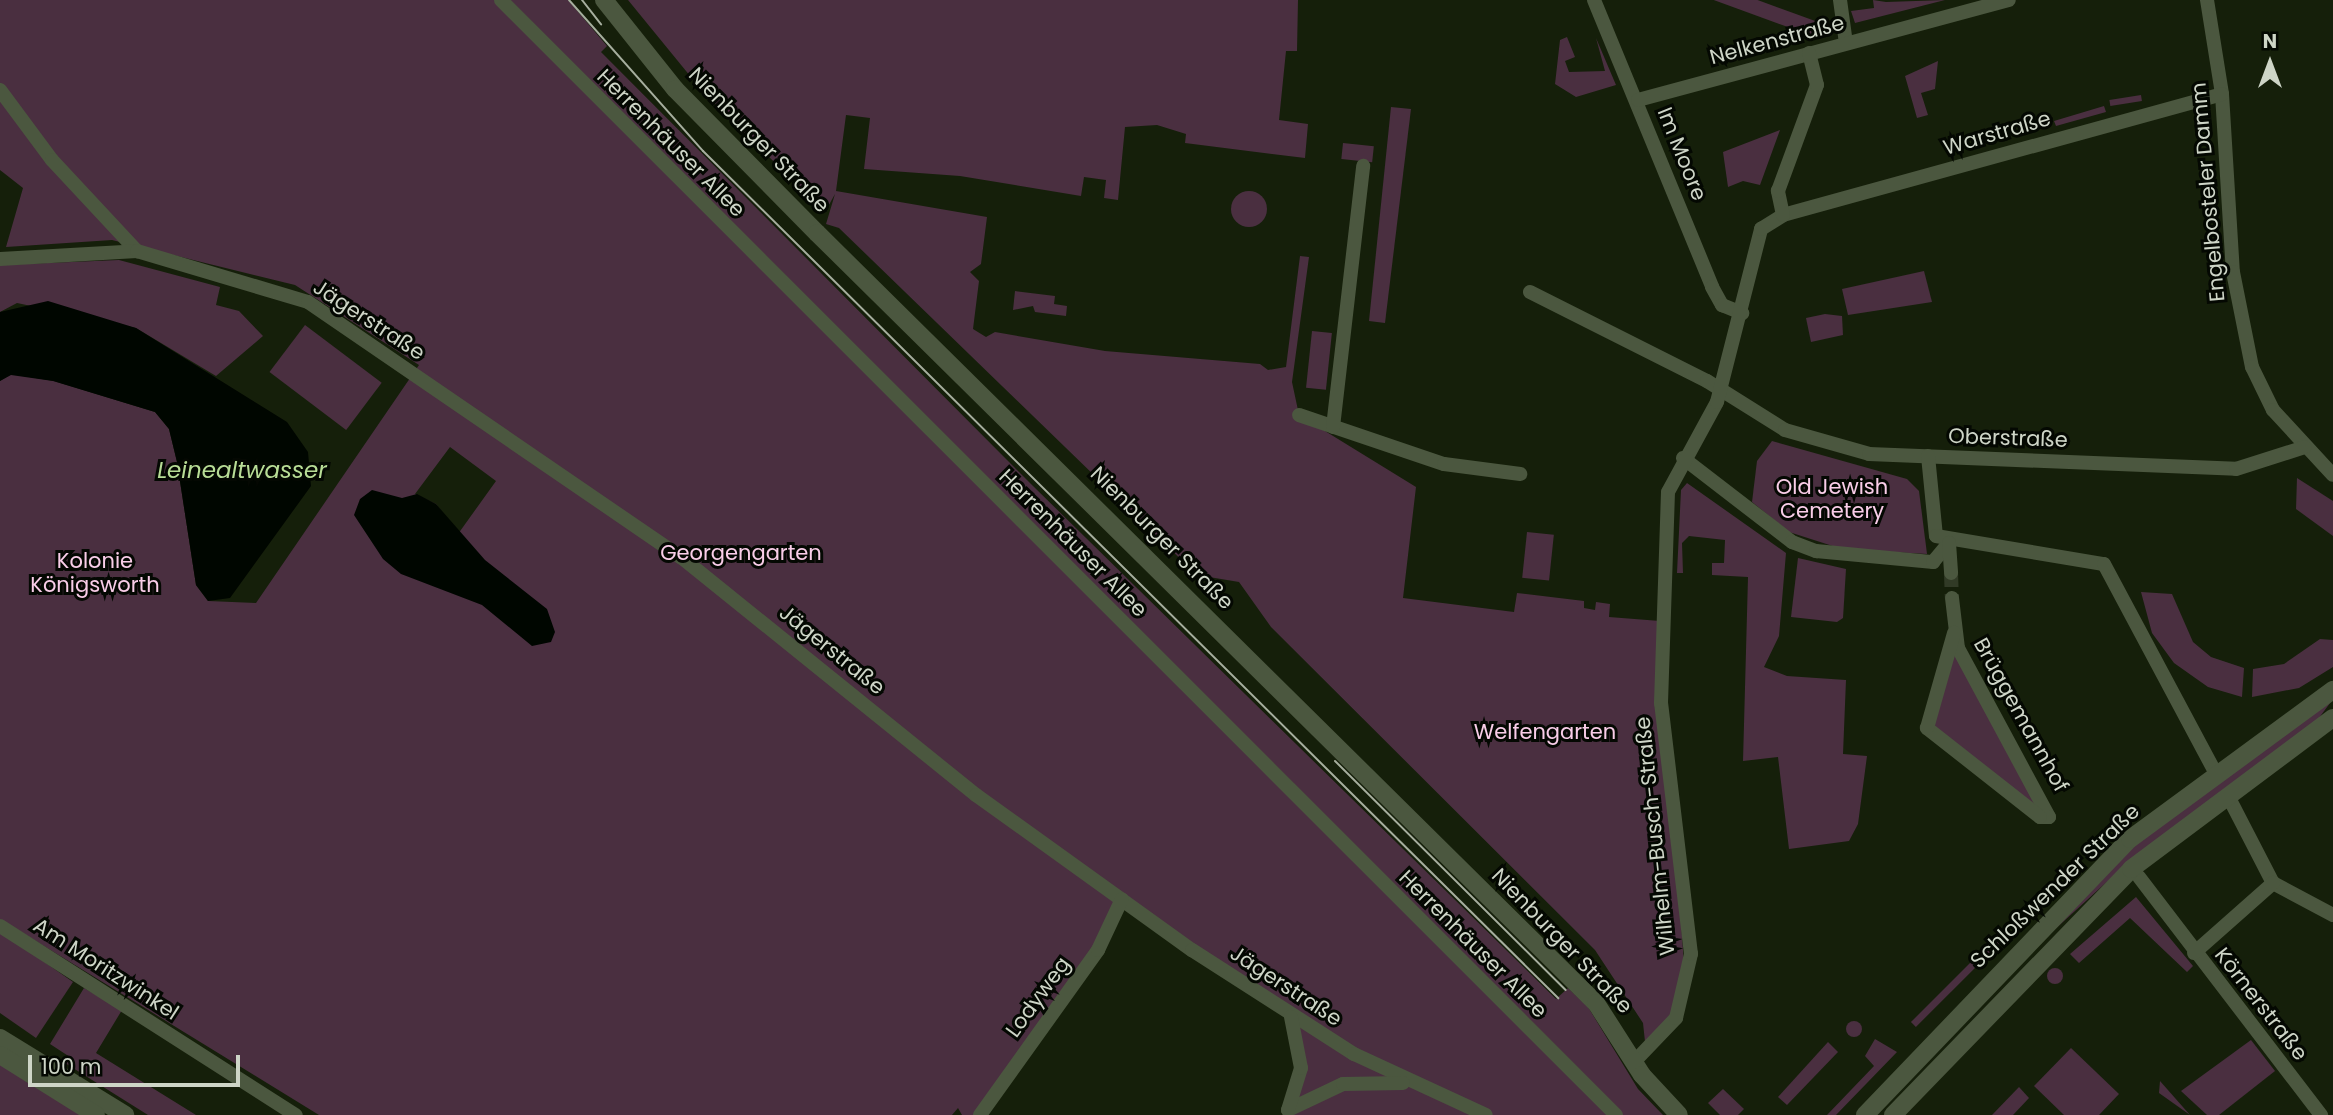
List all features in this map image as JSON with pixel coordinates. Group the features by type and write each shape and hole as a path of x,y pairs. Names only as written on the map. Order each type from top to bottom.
{"street":[{"name":"Herrenhäuser Allee","path":"501,0 1616,1115"},
{"name":"Nienburger Straße","path":"604,0 676,89 817,233 1596,1003 1634,1062 1679,1115"},
{"name":"Im Moore","path":"1594,0 1638,100 1712,287 1722,305 1742,313"},
{"path":"1840,0 1846,43"},
{"name":"Nelkenstraße","path":"1638,100 2009,0"},
{"name":"Engelbosteler Damm","path":"2207,0 2222,94 2233,272 2247,345 2273,410 2333,475"},
{"path":"1783,215 1778,191 1817,85 1810,53"},
{"path":"0,90 52,160 137,251"},
{"name":"Warstraße","path":"1783,215 2222,94"},
{"path":"1333,427 1363,166"},
{"name":"Wilhelm-Busch-Straße","path":"1634,1062 1676,1018 1689,974 1661,703 1668,492 1683,458 1721,390 1761,229 1783,215"},
{"path":"0,259 137,251"},
{"name":"Jägerstraße","path":"137,251 308,302 681,557 976,795 1291,1017 1424,1087 1486,1115"},
{"name":"Oberstraße","path":"1531,292 1721,390 1785,430 1869,454 2236,469 2305,447"},
{"path":"1299,415 1444,464 1520,474"},
{"path":"1928,456 1936,537 1949,543 2097,560 2111,575 2215,772"},
{"path":"1683,458 1792,542 1815,551 1933,562 1949,543"},
{"path":"1949,543 1951,573"},
{"name":"Brüggemannhof","path":"1952,597 1954,633 1927,728 2039,817 2049,817 1954,633"},
{"name":"Schloßwender Straße","path":"1865,1115 2099,868 2215,772 2333,690"},
{"name":"Schloßwender Straße","path":"1893,1115 2132,869 2333,718"},
{"path":"2228,796 2273,883 2333,915"},
{"name":"Körnerstraße","path":"2141,882 2320,1115"},
{"name":"Körnerstraße","path":"2194,953 2273,883"},
{"name":"Lodyweg","path":"980,1115 1098,950 1122,898"},
{"name":"Am Moritzwinkel","path":"0,926 296,1115"},
{"path":"1287,1112 1301,1068 1291,1017"},
{"path":"0,1038 21,1060"},
{"path":"0,1055 21,1060 125,1115"},
{"path":"39,1070 96,1115"},
{"path":"1287,1112 1312,1095 1372,1079 1424,1087"}],"green space":[{"name":"Georgengarten","path":"0,0 568,0 607,46 601,52 1032,485 1556,999 1568,988 1588,1007 1638,1089 1663,1115 1285,1115 1296,1091 1291,1017 1123,899 1116,920 980,1115 962,1115 958,1108 952,1115 319,1115 0,919 0,381 11,374 54,381 155,412 169,429 177,462 196,585 208,601 256,603 419,365 295,285 112,240 6,247 23,188 0,170","holes":["450,447 496,481 458,534 436,504 415,494"]},
{"name":"Welfengarten","path":"628,0 1298,0 1297,51 1286,51 1279,120 1308,124 1305,158 1185,143 1186,134 1157,125 1125,127 1118,200 1104,198 1106,180 1084,177 1081,196 960,176 864,169 870,118 846,115 836,191 987,217 981,264 970,272 979,281 973,329 986,337 995,332 1105,351 1260,364 1268,370 1286,367 1300,256 1309,257 1292,382 1299,415 1416,487 1403,598 1514,612 1517,593 1584,601 1584,608 1595,610 1596,602 1610,604 1609,617 1660,621 1686,993 1646,1051 1643,1023 1595,950 1271,627 1239,582 1197,575 839,228 826,224 835,194 825,212 704,93"},
{"path":"1714,0 1758,0 1818,22 1813,36"},
{"path":"1873,0 1945,0 1855,23 1851,11 1874,8"},
{"path":"1567,37 1575,57 1565,61 1569,72 1605,71 1596,38 1616,85 1576,97 1555,84 1560,40"},
{"path":"1938,61 1935,89 1921,93 1928,115 1917,118 1905,76"},
{"path":"2141,95 2142,101 2110,106 2109,100"},
{"path":"2104,106 2106,112 2056,126 2054,121"},
{"path":"1391,107 1411,109 1385,323 1369,321"},
{"path":"1780,130 1760,185 1743,181 1728,187 1723,152"},
{"path":"1343,143 1374,146 1372,162 1341,159"},
{"path":"1249,191 1262,196 1267,209 1262,222 1249,227 1236,222 1231,209 1236,196"},
{"path":"119,260 220,287 216,305 239,311 263,336 216,376 136,328 17,303 0,312 0,265"},
{"path":"1924,271 1932,302 1848,315 1842,289"},
{"path":"1015,291 1055,296 1054,304 1067,306 1066,316 1035,312 1033,306 1013,310"},
{"path":"1825,314 1842,316 1843,335 1811,342 1806,318"},
{"path":"305,325 382,383 346,430 269,372"},
{"path":"1312,331 1332,333 1326,390 1306,388"},
{"name":"Old Jewish Cemetery","path":"1772,441 1907,479 1919,491 1927,554 1842,549 1789,532 1752,502 1757,461"},
{"path":"2297,478 2333,501 2333,536 2296,509"},
{"path":"1687,483 1786,553 1779,636 1764,667 1787,676 1846,680 1843,754 1867,756 1858,824 1849,841 1789,849 1778,757 1743,761 1748,577 1712,575 1712,563 1724,563 1725,540 1689,536 1682,543 1683,573 1677,573 1681,490"},
{"path":"1527,532 1554,535 1549,581 1522,578"},
{"path":"1798,558 1846,569 1843,618 1837,622 1791,617"},
{"path":"2141,592 2172,594 2193,642 2211,657 2244,668 2242,697 2208,687 2174,663 2152,633"},
{"path":"1954,633 2049,817 1934,736 1928,719"},
{"path":"2320,639 2333,640 2333,667 2299,688 2252,697 2253,669 2284,664"},
{"path":"2333,699 2313,726 2110,879 2028,954 2135,845"},
{"path":"2136,897 2193,966 2187,972 2130,918 2079,963 2070,954"},
{"path":"2005,928 2010,933 1916,1027 1911,1022"},
{"path":"0,931 73,982 36,1038 0,1013"},
{"path":"2055,968 2063,976 2055,984 2047,976"},
{"path":"84,988 122,1010 96,1053 196,1115 148,1115 65,1063 73,1059 50,1044"},
{"path":"1854,1021 1862,1029 1854,1037 1846,1029"},
{"path":"1875,1039 1897,1052 1836,1115 1827,1115 1874,1066 1865,1056"},
{"path":"2251,1040 2275,1071 2219,1115 2207,1115 2181,1091"},
{"path":"1828,1042 1838,1052 1787,1105 1778,1097"},
{"path":"2071,1048 2119,1094 2099,1115 2064,1115 2034,1086"},
{"path":"0,1064 85,1115 0,1115"},
{"path":"2160,1081 2190,1115 2159,1093"},
{"path":"2019,1087 2029,1098 2013,1115 1992,1115"},
{"path":"1723,1089 1744,1109 1738,1115 1720,1115 1708,1103"}],"water":[{"name":"Leinealtwasser","path":"48,301 136,328 287,422 308,452 311,486 230,598 208,601 196,585 177,462 169,429 155,412 53,381 11,375 0,381 0,312"},
{"path":"372,490 402,498 417,494 436,504 485,560 547,609 555,632 551,642 532,646 482,605 401,574 383,559 354,515 360,499"}],"tunnel":[{"path":"1951,573 1952,598"}],"tram line":[{"path":"569,0 703,151 1558,998"},
{"path":"582,0 601,24"},
{"path":"1335,761 1566,990"}],"park label":[{"name":"Kolonie Königsworth","path":"95,573"}]}
